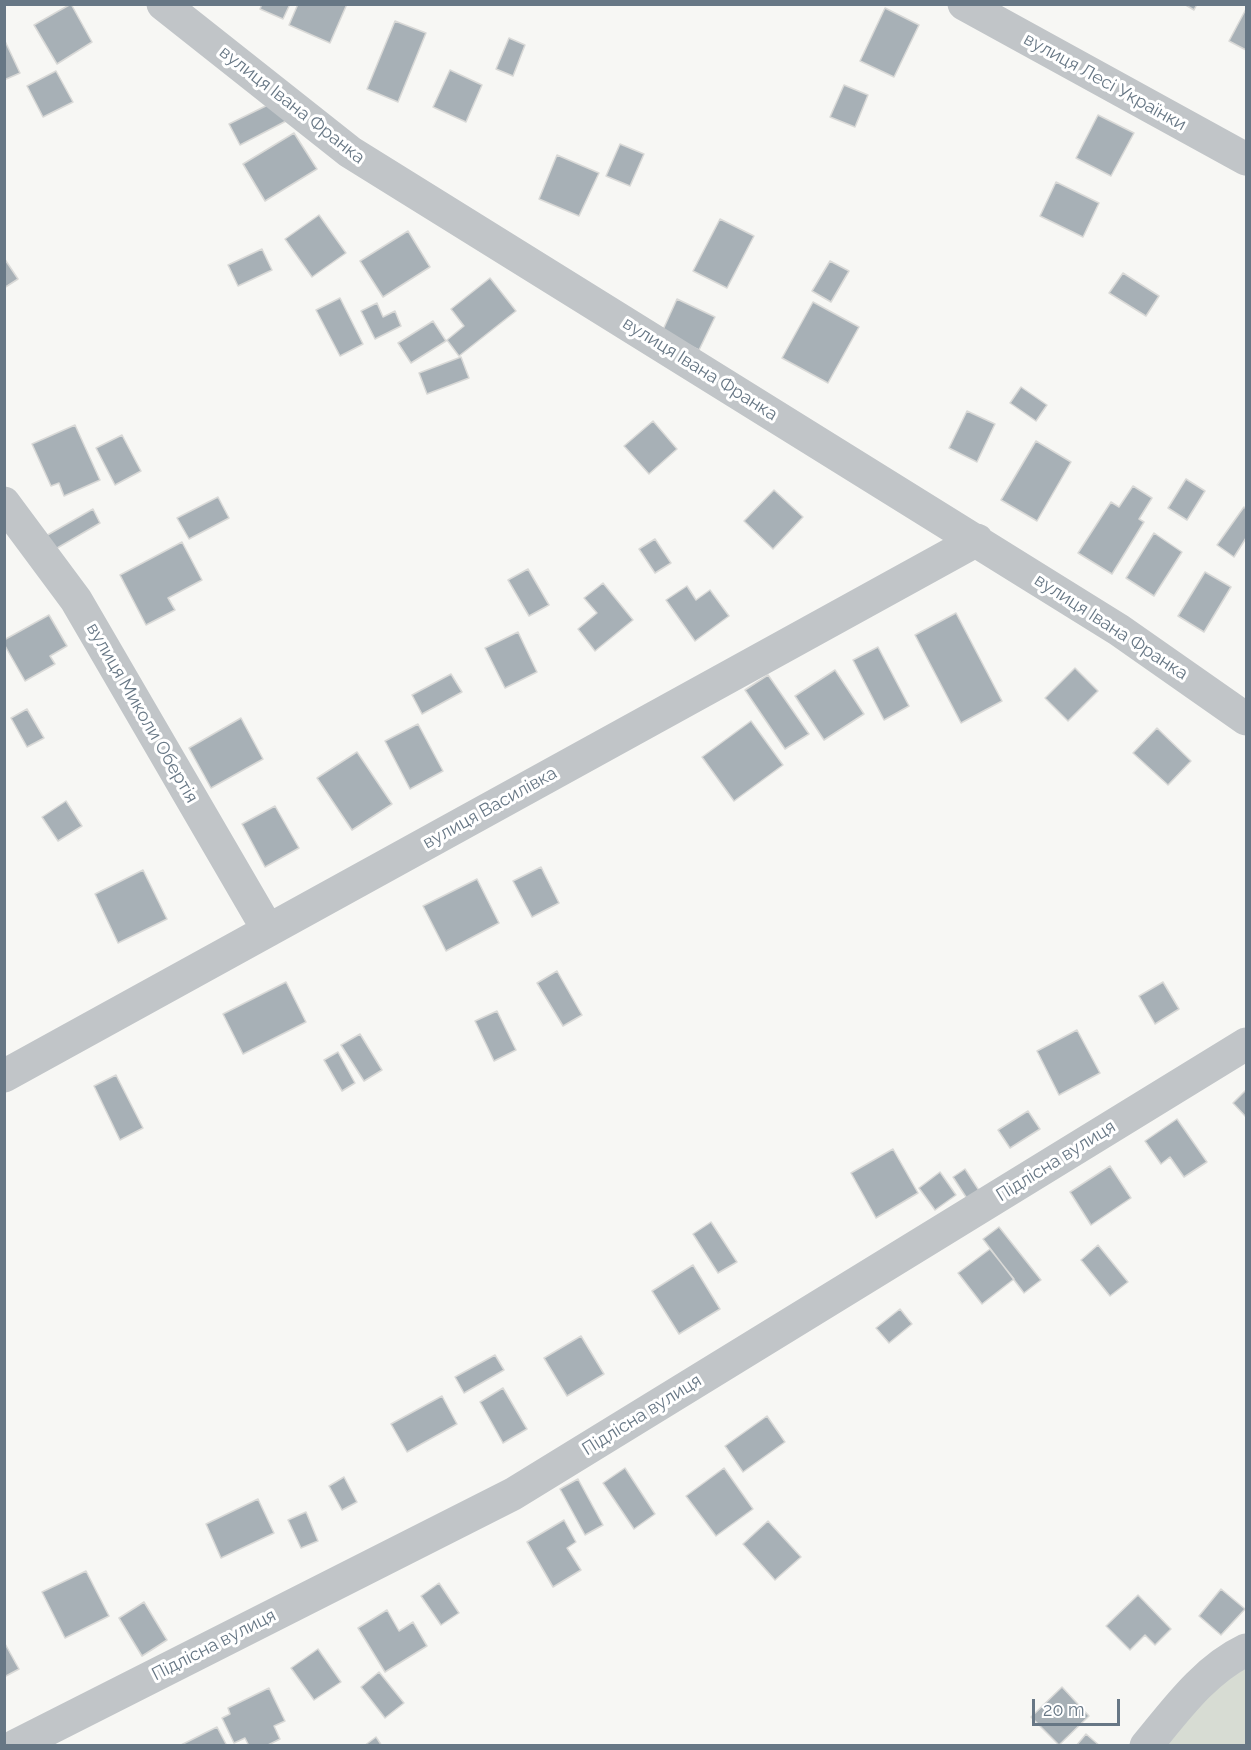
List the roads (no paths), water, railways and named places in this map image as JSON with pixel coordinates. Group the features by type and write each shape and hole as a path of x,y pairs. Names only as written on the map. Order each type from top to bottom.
{"street":[{"name":"вулиця Івана Франка","path":"163,4 350,152 1119,630 1246,719"},
{"name":"вулиця Лесі Українки","path":"964,4 1246,159"},
{"name":"вулиця Миколи Обертія","path":"4,503 75,600 268,930"},
{"name":"вулиця Василівка","path":"4,1076 976,540"},
{"name":"Підлісна вулиця","path":"15,1746 513,1494 1246,1044"},
{"path":"1146,1746 1191,1691 1246,1650"}]}
